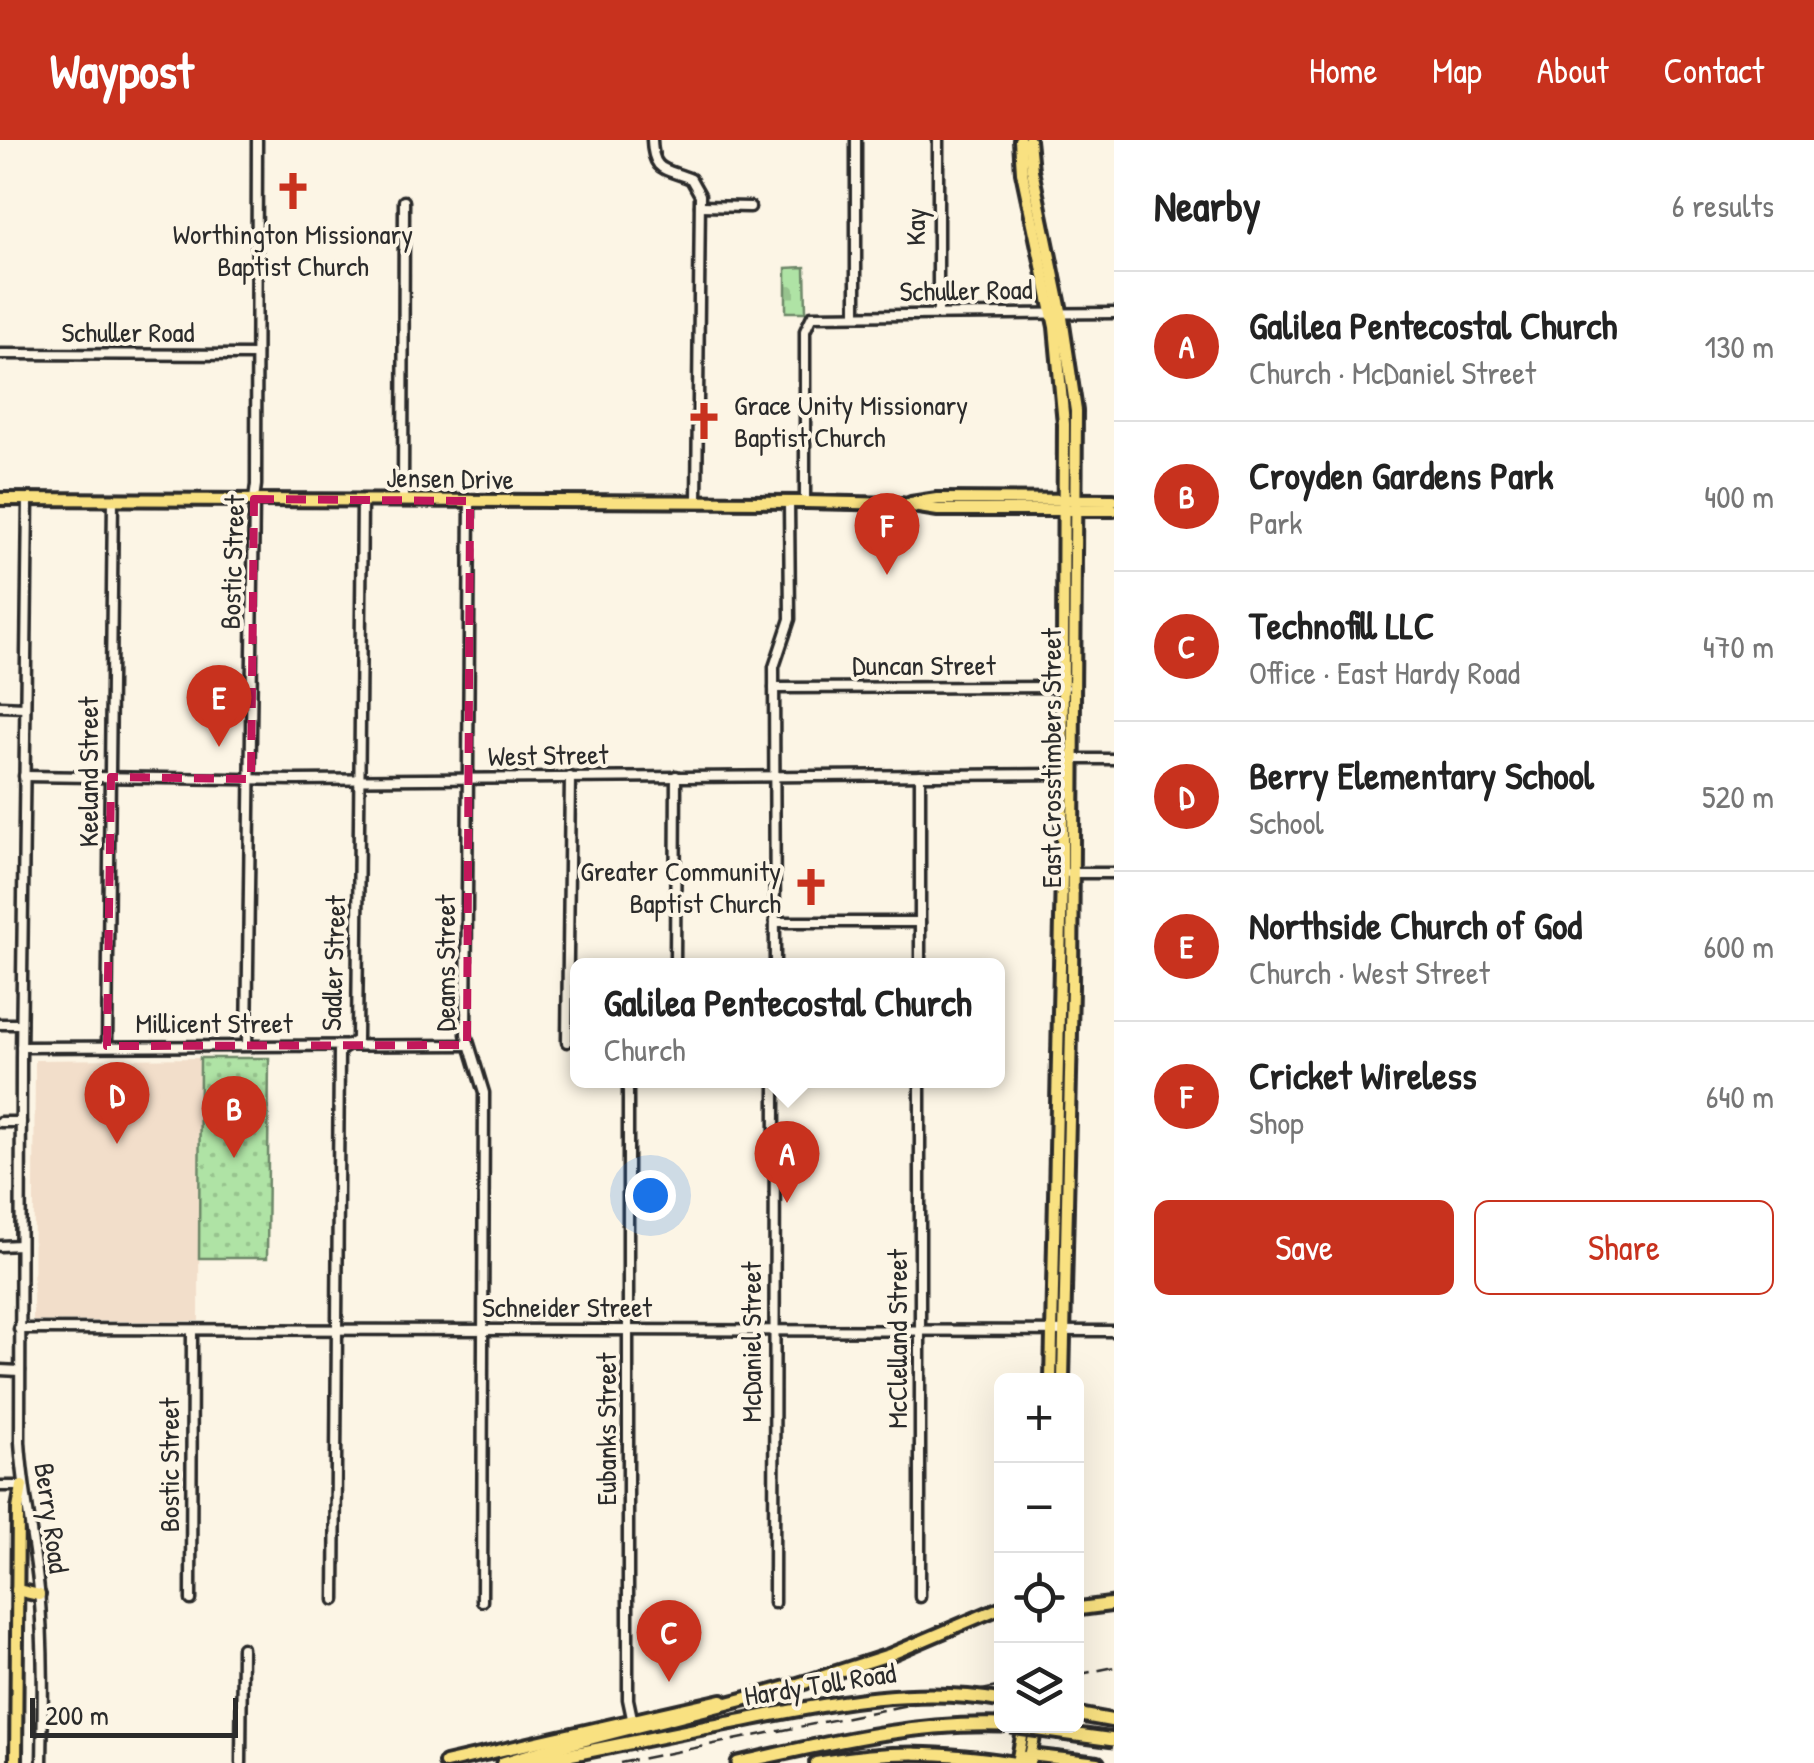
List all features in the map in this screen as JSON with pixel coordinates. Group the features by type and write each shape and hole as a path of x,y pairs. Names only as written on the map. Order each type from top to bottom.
{"highway":[{"path":"1084,1608 1114,1604"},
{"path":"503,1763 806,1682"},
{"name":"Hardy Toll Road","path":"529,1763 888,1695 994,1700"},
{"path":"1084,1715 1114,1720"},
{"name":"Hardy Toll Road","path":"738,1763 852,1738 994,1725"},
{"path":"1063,1733 1114,1740"}],"main road":[{"name":"East Crosstimbers Street","path":"1020,140 1074,386 1067,687 1070,1114 1066,1246 1052,1373"},
{"name":"East Crosstimbers Street","path":"1029,140 1036,212"},
{"name":"East Crosstimbers Street","path":"1056,311 1069,505"},
{"path":"1061,385 1074,386"},
{"name":"Jensen Drive","path":"0,498 805,502 1069,505 1114,510"},
{"name":"Jensen Drive","path":"1069,505 1114,500"},
{"name":"East Crosstimbers Street","path":"1067,687 1073,759 1067,774"},
{"name":"East Crosstimbers Street","path":"1061,1373 1053,1246 1059,993 1067,873"},
{"path":"1059,993 1072,994"},
{"path":"1056,1113 1070,1114"},
{"path":"1053,1246 1066,1246"},
{"path":"16,1763 18,1509 22,1486"},
{"path":"17,1590 40,1594"},
{"path":"445,1763 806,1682 889,1654 994,1609"},
{"path":"1016,1763 1022,1733"},
{"path":"1029,1759 1035,1733"},
{"path":"816,1763 903,1752 936,1752 1016,1763 1029,1759 1114,1761"}],"street":[{"name":"Bostic Street","path":"247,1045 257,140"},
{"path":"652,140 658,167 692,179 698,187 697,501"},
{"path":"856,140 856,314"},
{"name":"Kay","path":"938,140 938,314"},
{"path":"402,499 404,202"},
{"path":"700,206 750,207"},
{"name":"Schuller Road","path":"805,502 805,331 809,320 818,314 1114,312"},
{"name":"Schuller Road","path":"0,354 256,355"},
{"name":"Berry Road","path":"28,498 19,1328 22,1486 40,1594 42,1763"},
{"name":"Keeland Street","path":"107,1046 113,499"},
{"name":"Sadler Street","path":"335,1600 339,1051 357,1040 362,500"},
{"name":"Deams Street","path":"470,501 467,1046 484,1093 482,1601"},
{"path":"775,958 774,688 777,656 790,618 790,502"},
{"name":"Duncan Street","path":"774,688 1067,687"},
{"path":"0,706 24,706"},
{"path":"1073,759 1114,758"},
{"path":"920,774 920,958"},
{"name":"West Street","path":"24,776 468,779 1067,774"},
{"path":"568,1042 570,776"},
{"path":"675,958 676,776"},
{"path":"1067,873 1114,873"},
{"path":"775,922 920,922"},
{"path":"0,1024 21,1024"},
{"name":"Millicent Street","path":"21,1046 467,1046"},
{"name":"Eubanks Street","path":"628,1088 628,1699 632,1718"},
{"name":"McDaniel Street","path":"774,1088 774,1604"},
{"name":"McClelland Street","path":"920,1088 920,1598"},
{"path":"0,1122 21,1122"},
{"path":"0,1246 20,1245"},
{"name":"Schneider Street","path":"19,1328 1114,1331"},
{"name":"Bostic Street","path":"190,1600 192,1330"},
{"path":"0,1370 20,1371"},
{"path":"0,1486 22,1486"},
{"path":"241,1763 242,1648"}],"highlighted area":[{"path":"254,499 470,501 467,1045 107,1046 111,777 251,779"}],"shaded area":[{"path":"200,1058 199,1321 33,1321 35,1060"}],"green space":[{"path":"805,267 806,312 786,312 786,268"},
{"path":"200,1058 269,1058 267,1258 199,1258"}],"railway":[{"path":"1084,1673 1114,1667"},
{"path":"620,1763 994,1688"}],"place":[{"name":"Worthington Missionary Baptist Church","path":"293,191"},
{"name":"Grace Unity Missionary Baptist Church","path":"704,421"},
{"name":"Cricket Wireless","path":"887,575"},
{"name":"Northside Church of God","path":"219,747"},
{"name":"Greater Community Baptist Church","path":"811,887"},
{"name":"Berry Elementary School","path":"117,1144"},
{"name":"Croyden Gardens Park","path":"234,1158"},
{"name":"Galilea Pentecostal Church","path":"787,1203"},
{"name":"Technofill LLC","path":"669,1682"}]}
